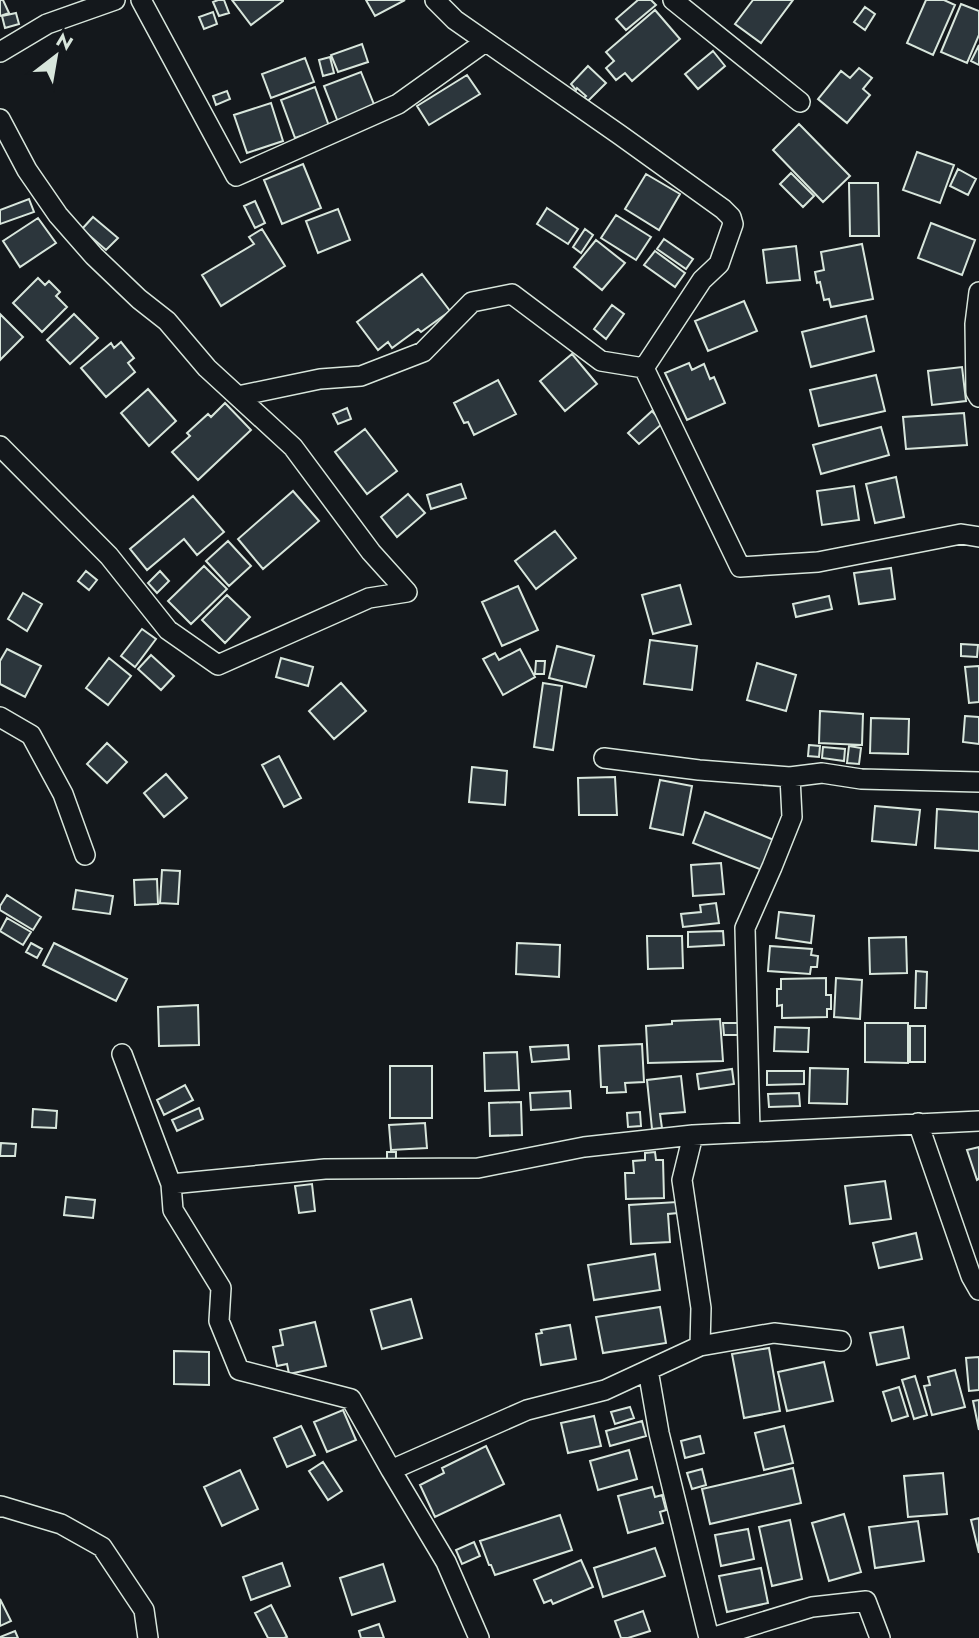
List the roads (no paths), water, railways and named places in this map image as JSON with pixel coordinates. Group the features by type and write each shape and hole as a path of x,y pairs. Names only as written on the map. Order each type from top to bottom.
{"street":[{"path":"0,52 47,24 115,0"},
{"path":"141,0 236,176 398,104 485,42"},
{"path":"435,0 455,20 485,42 620,135 732,217 733,224 719,264 702,280 644,368"},
{"path":"673,0 800,102"},
{"path":"0,119 27,170 58,215 94,256 139,299 167,321 207,368 293,447 371,552 407,592 369,597 218,665 168,630 109,556 0,446"},
{"path":"979,292 975,324 976,392 979,397"},
{"path":"238,396 320,379 361,376 423,352 472,302 512,294 601,361 644,368"},
{"path":"644,368 740,567 818,562 961,534 979,537"},
{"path":"0,717 31,735 63,794 85,855"},
{"path":"604,758 699,770 790,777 822,773 860,779 979,782"},
{"path":"750,1131 745,928 792,817 790,777"},
{"path":"122,1054 171,1184 173,1210 221,1288 219,1321 239,1370 351,1399 446,1562 479,1638"},
{"path":"171,1184 325,1169 478,1168 583,1146 693,1135 979,1121"},
{"path":"918,1123 971,1276 979,1290"},
{"path":"693,1135 682,1180 701,1308 700,1346"},
{"path":"391,1470 527,1410 606,1390 700,1346 774,1333 841,1341"},
{"path":"648,1370 659,1433 710,1638 812,1607 866,1601 880,1638"},
{"path":"0,1507 61,1524 102,1547 144,1610 148,1638"}]}
